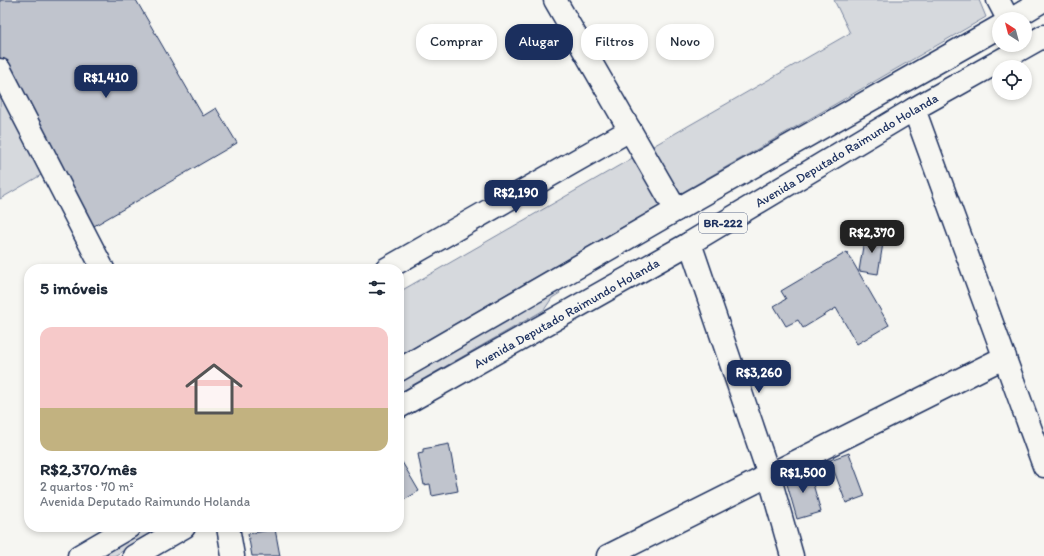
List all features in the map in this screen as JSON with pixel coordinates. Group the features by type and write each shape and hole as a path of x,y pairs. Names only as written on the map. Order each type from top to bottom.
{"street":[{"path":"555,0 676,210"},
{"path":"998,0 1004,12"},
{"path":"1024,12 1044,0"},
{"name":"BR-222","path":"404,367 676,210 992,31"},
{"name":"Avenida Deputado Raimundo Holanda","path":"404,404 690,243 914,109 1044,36"},
{"path":"943,59 957,85"},
{"path":"0,70 100,264"},
{"path":"914,109 1044,466"},
{"path":"395,264 630,130"},
{"path":"690,243 769,475 792,556"},
{"path":"568,272 585,303"},
{"path":"608,556 1005,357"},
{"path":"79,556 120,532"},
{"path":"134,556 175,532"},
{"path":"229,532 233,556"}],"shaded area":[{"path":"834,0 979,0 986,17 404,353 404,289 850,33"},
{"path":"0,85 48,171 0,199"},
{"path":"557,287 560,293 552,298 544,310 404,390 404,376"},
{"path":"134,532 156,532 114,556 93,556"}],"building":[{"path":"0,0 136,0 203,116 216,108 237,143 94,226 0,62"},
{"path":"865,234 884,237 878,274 859,271"},
{"path":"847,252 889,325 857,344 836,308 803,328 798,320 786,326 774,306 786,299 781,291"},
{"path":"449,444 458,491 432,496 430,484 424,485 418,454 423,453 423,449"},
{"path":"849,453 865,496 846,503 830,460"},
{"path":"404,465 419,491 404,500"},
{"path":"809,470 821,512 797,519 785,477"},
{"path":"259,532 276,532 280,556 252,556 248,534"}]}
